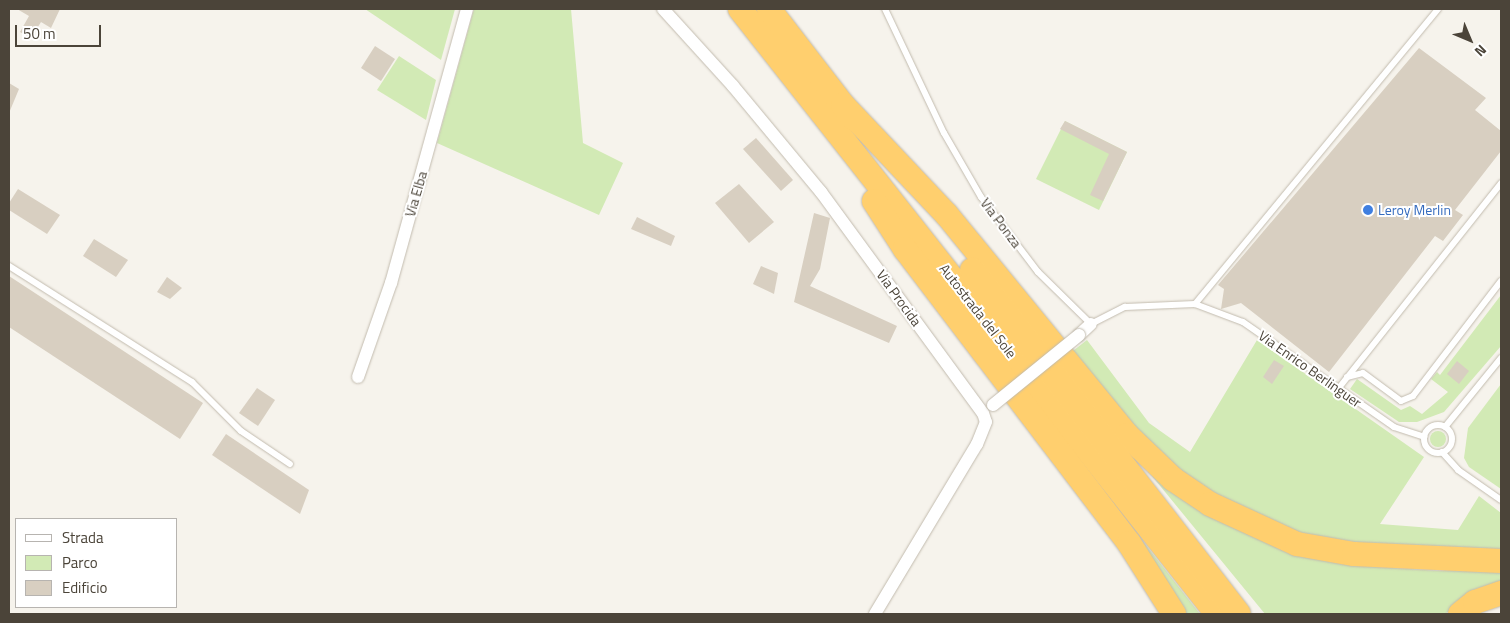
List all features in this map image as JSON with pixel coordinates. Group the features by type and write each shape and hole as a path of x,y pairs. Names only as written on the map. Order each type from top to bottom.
{"highway":[{"name":"Autostrada del Sole","path":"740,9 835,112 1239,614"},
{"name":"Autostrada del Sole","path":"769,9 835,112 1217,614"},
{"path":"835,112 947,215 1127,435 1180,484 1249,525 1297,544 1370,555 1501,560"},
{"path":"835,112 905,249 1129,543 1174,614"},
{"path":"1460,614 1476,602 1501,593"}],"street":[{"name":"Via Elba","path":"358,377 391,283 467,9"},
{"name":"Via Procida","path":"663,9 733,86 821,192 988,409"},
{"path":"875,614 980,438 986,422 988,409 1090,324"}],"lane":[{"name":"Via Ponza","path":"885,9 944,133 981,198 1038,272 1090,324"},
{"path":"1090,324 1125,307 1195,304 1438,9"},
{"path":"1338,389 1501,183"},
{"path":"9,266 192,382 241,431 290,464"},
{"path":"1347,377 1363,373 1402,401 1412,396 1501,281"},
{"name":"Via Enrico Berlinguer","path":"1195,304 1243,322 1394,427 1424,437"},
{"path":"1363,373 1367,352"},
{"path":"1445,427 1501,358"},
{"path":"1442,452 1452,443 1451,434 1445,427 1432,426 1424,437 1429,450 1442,452 1458,470 1501,500"}],"green space":[{"path":"365,9 455,9 441,60"},
{"path":"474,9 571,9 583,143 623,163 599,215 437,143"},
{"path":"399,56 436,80 426,120 377,90"},
{"path":"1065,121 1127,152 1099,210 1036,179"},
{"path":"1501,295 1501,346 1444,412 1417,422 1399,422 1350,389 1357,379 1401,410 1410,406 1422,414 1448,392 1431,379 1437,372 1440,375"},
{"path":"1030,327 1139,457 1362,566 1440,571 1501,569 1501,584 1458,604 1445,614 1265,614"},
{"path":"975,328 1200,614 1184,614"},
{"path":"1087,340 1149,423 1190,452 1257,340 1424,457 1380,524 1458,530 1479,496 1501,513 1501,551 1375,546 1296,532 1210,492 1145,443 1069,354"},
{"path":"1501,384 1501,489 1469,467 1464,458 1468,428"},
{"path":"1438,431 1444,433 1446,439 1444,445 1438,447 1432,445 1430,439 1432,433"}],"building":[{"path":"17,9 60,9 51,28 41,22 31,38 20,32 29,16"},
{"path":"375,46 395,59 381,81 361,68"},
{"name":"Leroy Merlin","path":"1419,48 1486,98 1475,110 1501,131 1501,151 1455,210 1463,215 1443,241 1435,236 1329,372 1241,303 1221,309 1224,289 1218,285"},
{"path":"9,83 19,89 9,113"},
{"path":"1065,121 1127,152 1103,201 1090,195 1109,154 1060,129"},
{"path":"756,138 793,180 781,191 743,149"},
{"path":"739,184 774,222 749,243 715,203"},
{"path":"18,189 60,215 47,234 9,210 9,203"},
{"path":"814,213 830,218 820,269 810,286 897,326 889,343 794,302"},
{"path":"637,217 675,236 671,246 631,229"},
{"path":"94,239 128,260 116,277 83,256"},
{"path":"761,266 778,273 774,294 753,284"},
{"path":"9,276 203,403 180,439 9,327"},
{"path":"167,277 182,288 170,299 157,292"},
{"path":"1274,360 1284,366 1272,384 1263,377"},
{"path":"1457,361 1469,371 1459,384 1447,374"},
{"path":"257,388 275,400 258,426 239,413"},
{"path":"226,434 309,490 300,514 212,455"}],"place":[{"name":"Leroy Merlin","path":"1368,210"}]}
